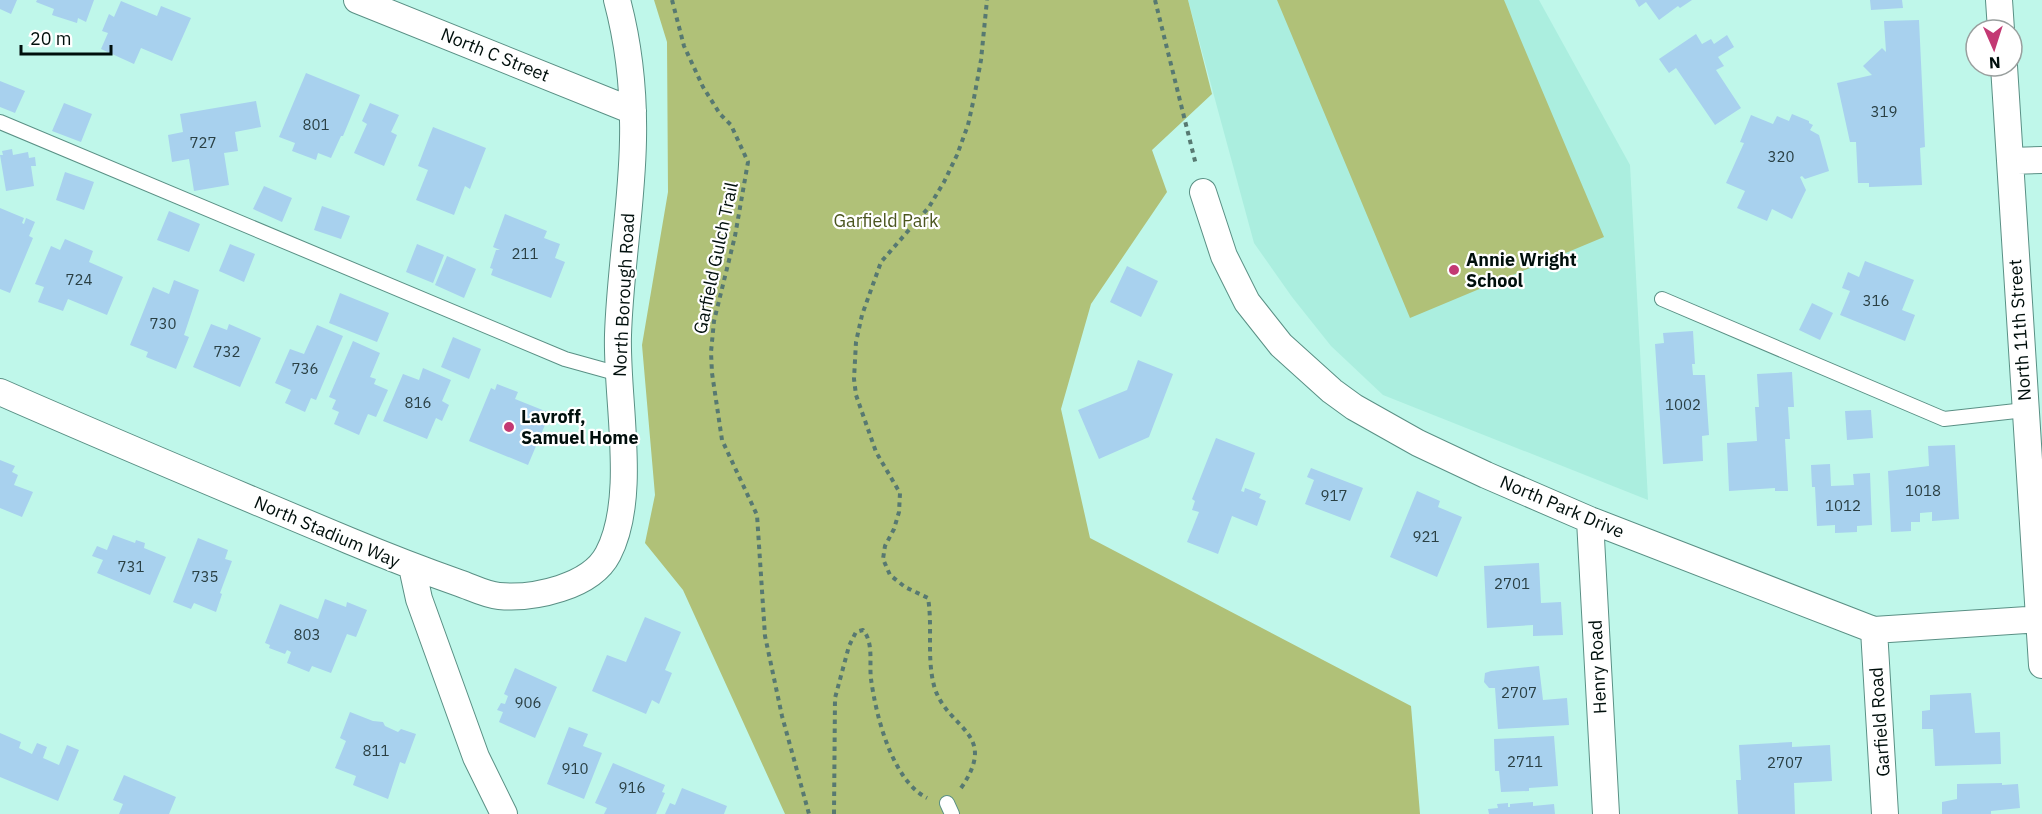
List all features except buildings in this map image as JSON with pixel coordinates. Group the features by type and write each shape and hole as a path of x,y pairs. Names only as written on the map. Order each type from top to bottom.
{"street":[{"name":"North C Street","path":"357,0 633,111"},
{"name":"North Borough Road","path":"412,567 497,596 535,595 584,579 608,556 621,516 624,485 618,334 633,142 633,111 628,60 617,0"},
{"path":"1999,0 2000,18"},
{"name":"North 11th Street","path":"2005,78 2042,665"},
{"path":"2010,162 2042,160"},
{"name":"North Park Drive","path":"1203,192 1224,256 1247,302 1281,345 1332,391 1354,407 1418,443 1590,520 1874,630 2040,619"},
{"name":"North Stadium Way","path":"0,392 412,567 419,599 476,757 504,814"},
{"name":"Henry Road","path":"1590,520 1606,814"},
{"name":"Garfield Road","path":"1874,630 1886,814"}],"lane":[{"path":"0,122 565,359 619,374"},
{"path":"1662,298 1944,419 2025,410"}],"path":[{"name":"Garfield Gulch Trail","path":"672,0 684,46 720,114 731,125 748,162 735,236 714,321 711,352 712,373 722,440 758,515 765,636 788,743 809,814"},
{"path":"834,814 835,698 849,646 856,632 863,630 867,634 870,648 870,677 876,708 898,767 908,784 924,796 949,808 974,764 974,748 965,728 936,691 932,671 931,618 928,598 905,588 890,575 883,559 885,546 894,529 899,512 900,493 876,452 856,395 854,379 856,342 862,315 880,262 929,207 957,155 968,125 981,60 987,0"},
{"path":"1155,0 1203,192"}],"shaded area":[{"name":"Annie Wright School","path":"1188,0 1539,0 1630,165 1648,500 1383,395 1331,346 1292,297 1254,243"}],"green space":[{"name":"Garfield Park","path":"654,0 1188,0 1212,94 1152,150 1167,192 1091,304 1061,409 1090,538 1411,706 1420,814 785,814 683,590 645,543 655,495 642,345 668,192 667,42"},
{"path":"1277,0 1504,0 1604,237 1410,318"}],"place":[{"name":"Annie Wright School","path":"1454,270"},
{"name":"Lavroff, Samuel Home","path":"509,427"}]}
